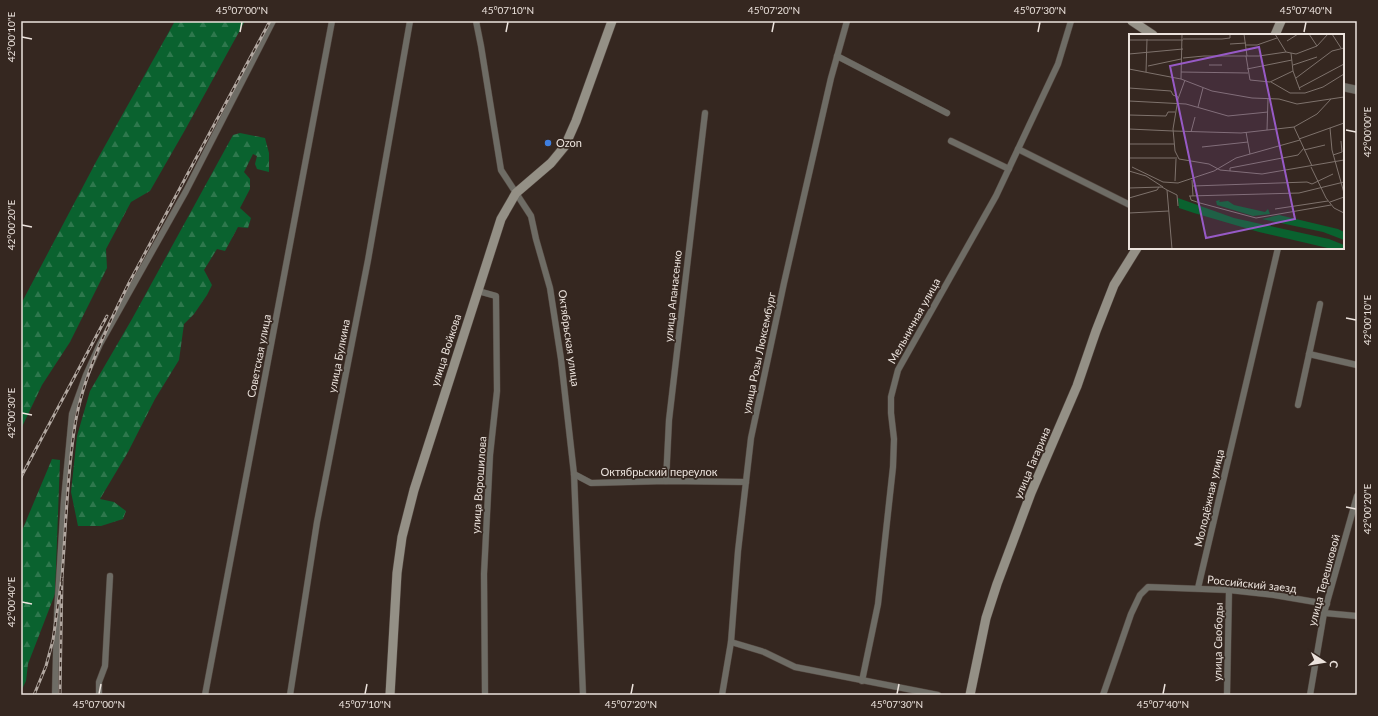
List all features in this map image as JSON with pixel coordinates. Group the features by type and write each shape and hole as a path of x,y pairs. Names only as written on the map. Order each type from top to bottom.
{"main road":[{"path":"516,193 552,163 565,146 576,121 612,21"},
{"path":"1132,21 1152,34"},
{"path":"1275,34 1281,21"},
{"name":"улица Войкова","path":"390,695 396,587 402,537 414,490 502,217 516,193"},
{"name":"улица Гагарина","path":"970,695 986,618 997,584 1031,493 1078,386 1096,331 1114,285 1136,249"}],"street":[{"path":"55,695 57,613 64,500 72,414 86,375 100,344 186,191 273,21"},
{"name":"Советская улица","path":"205,695 332,21"},
{"name":"улица Булкина","path":"290,695 317,522 368,260 410,21"},
{"path":"476,21 501,170 516,193"},
{"name":"улица Розы Люксембург","path":"722,695 731,642 738,551 751,438 783,290 837,56 847,21"},
{"name":"Мельничная улица","path":"862,680 879,596 893,467 894,439 891,397 898,370 996,196 1058,64 1071,21"},
{"path":"837,56 947,113"},
{"path":"1344,87 1357,90"},
{"name":"улица Апанасенко","path":"666,481 669,420 705,113"},
{"path":"951,141 1009,169"},
{"path":"1018,149 1129,204"},
{"name":"Октябрьская улица","path":"516,193 531,216 550,288 561,359 574,474 582,695"},
{"name":"Молодёжная улица","path":"1198,588 1278,249"},
{"name":"улица Ворошилова","path":"478,291 496,296 498,391 490,455 484,574 485,695"},
{"path":"1298,405 1320,304"},
{"path":"1309,354 1357,365"},
{"name":"Октябрьский переулок","path":"574,474 591,482 746,482"},
{"name":"улица Терешковой","path":"1310,695 1324,613 1357,496"},
{"path":"99,695 100,682 105,666 110,576"},
{"path":"1103,695 1131,614 1140,595 1148,587 1198,588"},
{"name":"Российский заезд","path":"1198,588 1274,595 1327,604"},
{"name":"улица Свободы","path":"1227,695 1229,590"},
{"path":"1324,613 1357,616"},
{"path":"731,642 764,652 795,667 938,695"}],"green space":[{"path":"175,21 245,21 150,191 131,202 106,249 107,268 70,342 42,385 21,429 21,304 97,160"},
{"path":"240,133 265,138 269,153 269,172 257,169 255,164 257,156 253,154 244,172 250,179 250,189 240,208 251,218 248,228 238,227 225,251 217,249 204,270 212,285 194,314 184,324 179,360 155,399 128,452 100,499 114,502 126,511 123,519 101,526 78,526 71,492 77,436 90,391 132,319 233,135"},
{"path":"52,459 60,460 55,594 28,664 26,681 21,691 21,533"}],"railway":[{"path":"62,577 72,444 84,388 97,351 130,281 270,21"},
{"path":"21,477 107,316"},
{"path":"34,695 46,666 53,640 62,577 60,695"}],"place":[{"name":"Ozon","path":"548,143"}]}
